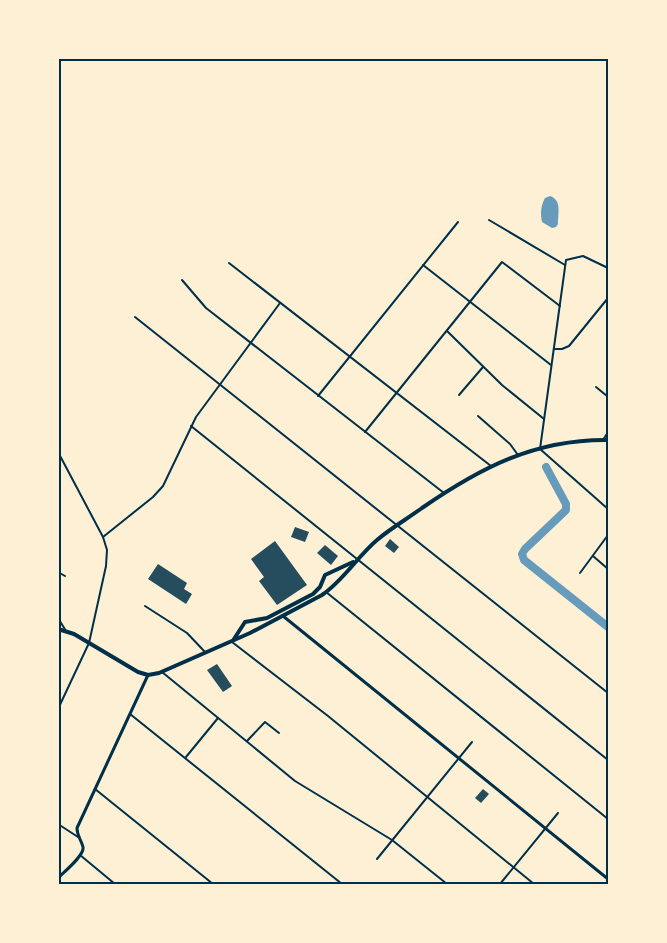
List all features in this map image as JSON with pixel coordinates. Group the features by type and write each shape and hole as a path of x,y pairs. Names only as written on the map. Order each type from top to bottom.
{"main road":[{"path":"58,629 89,642 132,669 148,675 162,672 250,633 326,592 376,541 444,493 491,466 540,449 573,442 609,440"},
{"path":"232,640 243,624 267,618 313,594 327,573 340,570 358,559"},
{"path":"327,573 333,576 336,583"},
{"path":"243,624 250,633"}],"street":[{"path":"489,220 565,265"},
{"path":"318,396 458,222"},
{"path":"609,268 583,256 566,260 540,449 609,510"},
{"path":"229,262 491,466"},
{"path":"365,432 502,262 560,306"},
{"path":"423,265 551,365"},
{"path":"182,280 201,304 444,493"},
{"path":"554,349 569,346 609,298"},
{"path":"103,537 153,497 163,486 191,426 281,303"},
{"path":"135,317 609,693"},
{"path":"447,331 483,367 544,419"},
{"path":"459,395 483,367"},
{"path":"596,387 607,396 609,402"},
{"path":"478,416 510,444 518,455"},
{"path":"191,426 609,760"},
{"path":"603,440 609,432"},
{"path":"58,452 103,537 107,550 106,566 89,642 58,709"},
{"path":"580,573 609,535"},
{"path":"593,556 609,569"},
{"path":"58,572 65,576"},
{"path":"326,592 609,819"},
{"path":"145,606 187,633 205,652"},
{"path":"283,616 609,879"},
{"path":"58,618 66,631"},
{"path":"232,640 534,885"},
{"path":"162,672 311,792 392,840 447,885"},
{"path":"59,876 80,855 83,847 77,828 148,675"},
{"path":"58,696 63,699"},
{"path":"130,714 342,885"},
{"path":"186,758 218,718"},
{"path":"247,741 265,722 279,733"},
{"path":"377,859 472,742"},
{"path":"95,789 213,885"},
{"path":"500,885 558,813"},
{"path":"58,824 78,837"},
{"path":"80,855 115,885"}],"water":[{"path":"550,196 554,198 558,207 558,224 552,228 542,222 541,215 545,198"}],"building":[{"path":"295,527 309,532 305,542 291,537"},
{"path":"390,539 399,547 394,553 385,546"},
{"path":"275,541 307,585 277,605 259,581 264,577 251,559"},
{"path":"325,545 338,556 331,565 317,553"},
{"path":"158,564 187,583 184,589 192,594 186,604 148,579"},
{"path":"217,664 232,686 223,692 207,670"},
{"path":"483,789 489,794 481,803 475,798"}],"waterway":[{"path":"546,467 566,504 566,510 525,549 522,554 524,560 608,627"}]}
